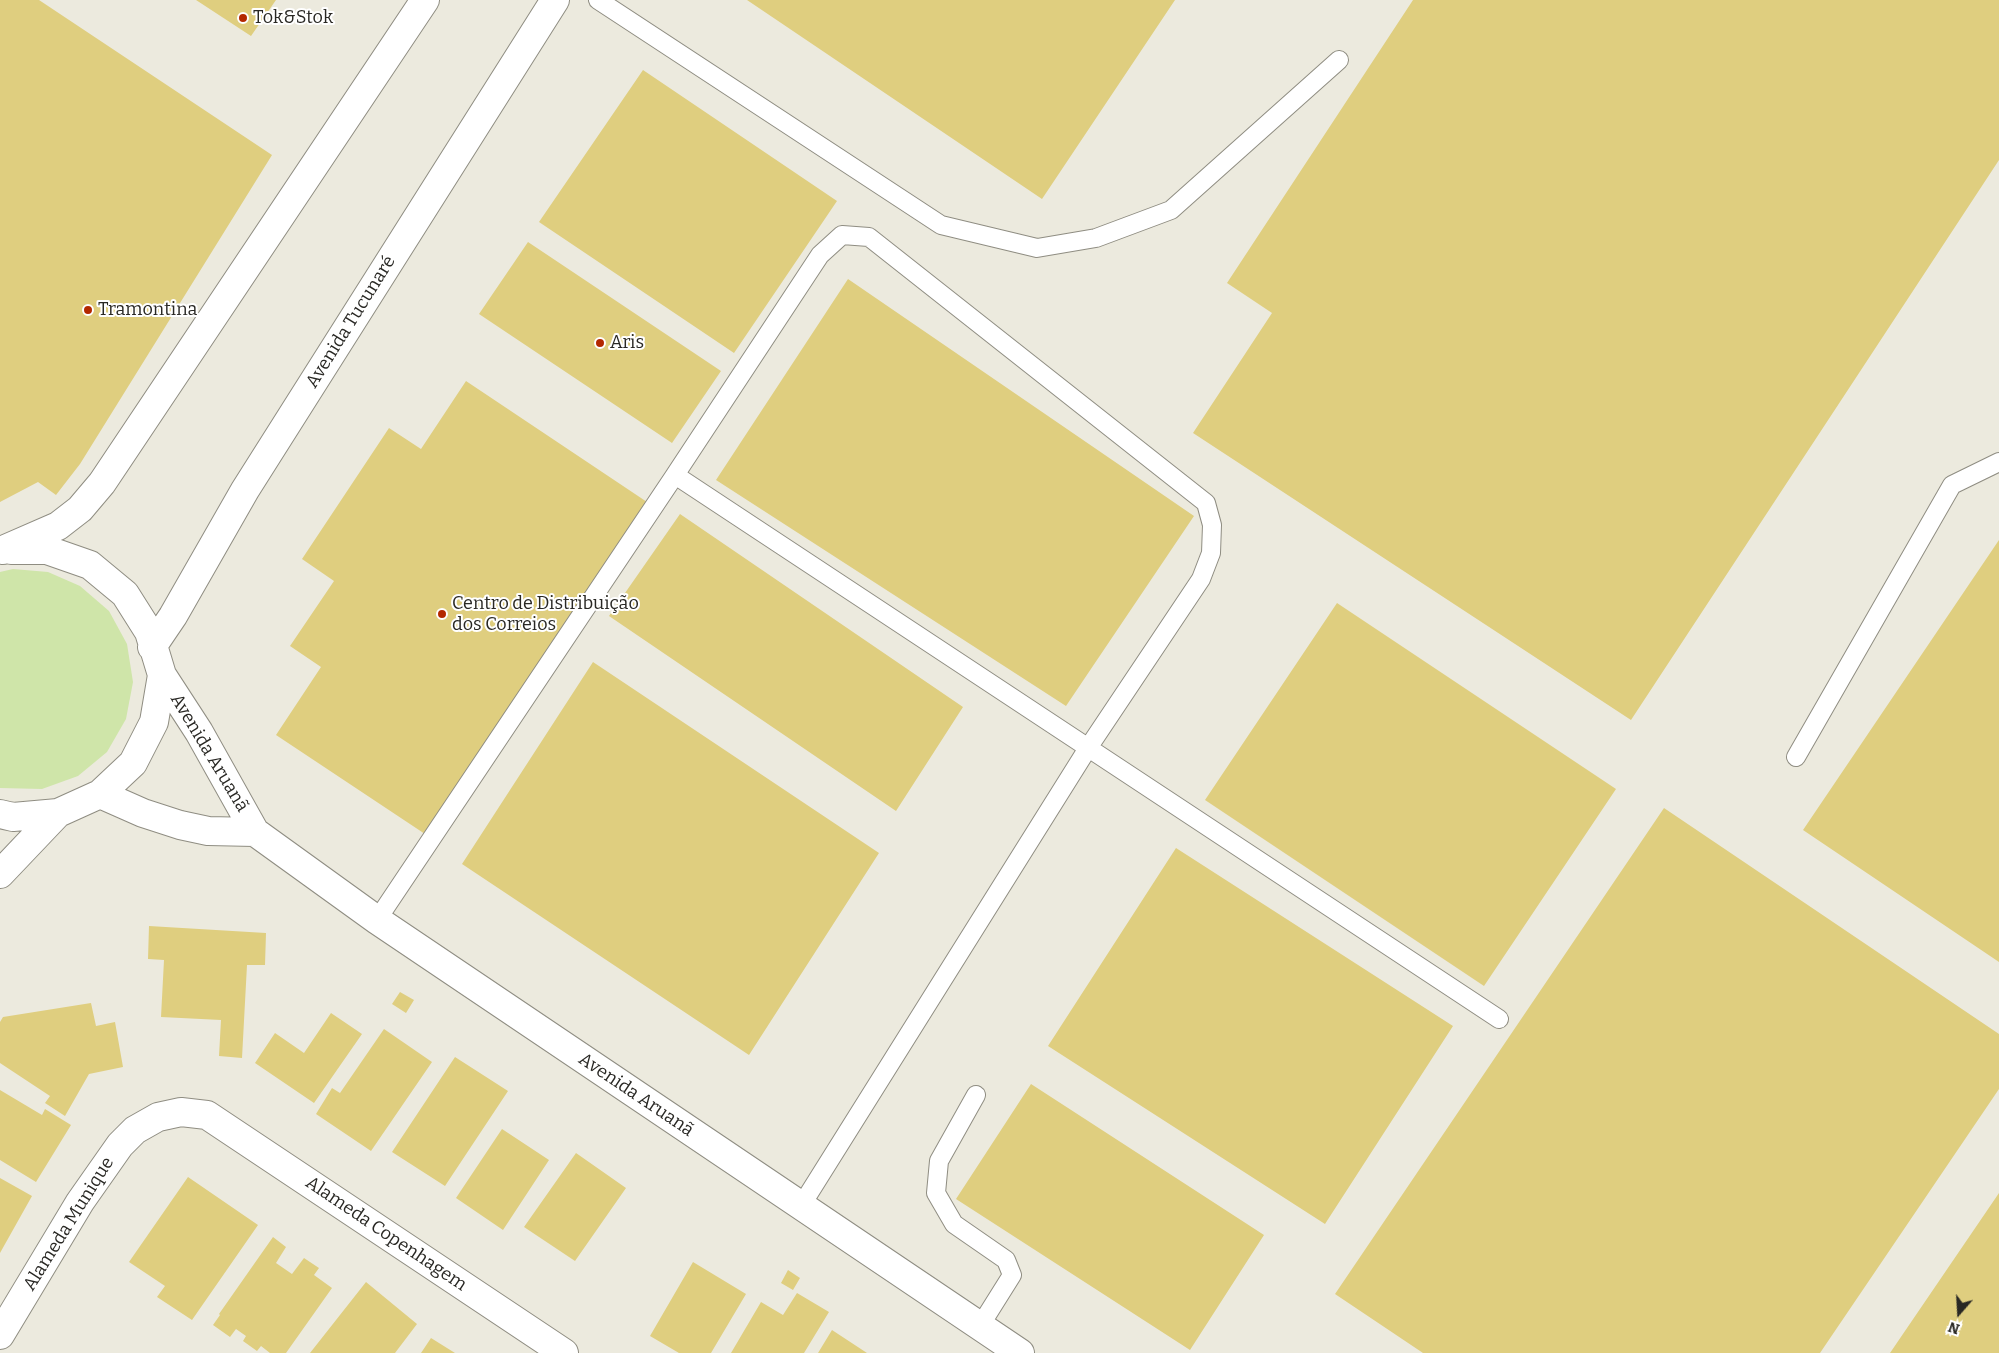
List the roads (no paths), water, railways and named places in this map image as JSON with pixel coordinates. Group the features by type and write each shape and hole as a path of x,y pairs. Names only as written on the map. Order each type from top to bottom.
{"street":[{"path":"2,550 58,526 80,509 102,483 425,0"},
{"name":"Avenida Tucunaré","path":"152,647 245,490 555,0"},
{"name":"Avenida Aruanã","path":"2,550 47,550 90,565 125,594 149,632 162,675 199,732 255,832 376,920 1020,1353"},
{"path":"0,814 13,817 58,813 100,794 133,763 154,722 162,675"},
{"name":"Avenida Aruanã","path":"100,794 142,813 180,825 208,830 255,832"},
{"path":"0,874 58,813"},
{"name":"Alameda Munique","path":"0,1335 80,1202 120,1145 135,1130 158,1117 181,1112 207,1115"},
{"name":"Alameda Copenhagem","path":"207,1115 564,1353"}],"lane":[{"path":"598,0 941,225 1037,248 1096,238 1171,210 1340,60"},
{"path":"376,920 675,475 820,255 842,235 869,237 1206,503 1212,525 1211,553 1201,579 1088,748 801,1206"},
{"path":"1796,758 1952,485 1999,462"},
{"path":"675,475 1499,1019"},
{"path":"976,1095 939,1161 936,1192 954,1224 1006,1260 1012,1275 980,1326"}],"place":[{"name":"Tok&Stok","path":"243,18"},
{"name":"Tramontina","path":"88,310"},
{"name":"Aris","path":"600,343"},
{"name":"Centro de Distribuição dos Correios","path":"442,614"}]}
